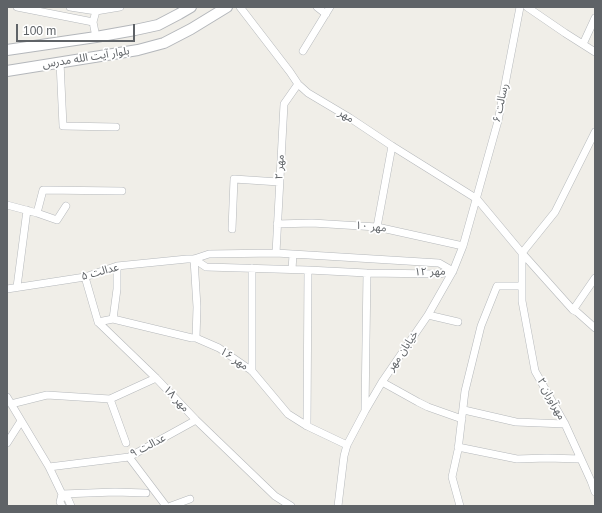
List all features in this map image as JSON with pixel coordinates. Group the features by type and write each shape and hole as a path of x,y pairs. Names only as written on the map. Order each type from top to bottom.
{"main road":[{"name":"بلوار آیت الله مدرس","path":"7,50 96,37 158,25 191,7"},
{"name":"بلوار آیت الله مدرس","path":"7,71 138,50 164,43 191,29 227,7"}],"street":[{"path":"17,7 93,22"},
{"path":"70,7 96,11 120,7"},
{"name":"مهر","path":"240,7 298,84 392,146 477,198 522,253 573,310 595,328"},
{"path":"303,51 328,10 317,7"},
{"name":"رسالت ۶","path":"477,198 498,121 520,7"},
{"path":"527,7 564,33 595,52"},
{"path":"96,11 93,22 96,37"},
{"path":"584,44 595,18"},
{"path":"60,62 63,126 116,127"},
{"name":"مهر ۲","path":"276,254 284,104 298,84"},
{"path":"522,253 555,212 595,132"},
{"path":"377,227 392,146"},
{"path":"232,229 234,179 279,182"},
{"path":"37,213 43,190 122,191"},
{"name":"خیابان مهر","path":"338,506 344,456 347,445 382,382 428,315 453,271 463,246 477,198"},
{"path":"7,205 57,220 66,206"},
{"path":"17,287 27,210"},
{"name":"مهر ۱۰","path":"277,224 312,223 377,227 463,246"},
{"name":"مهرآوران ۲","path":"522,253 522,300 535,371 565,424 595,492"},
{"name":"مهر ۱۲","path":"194,259 209,254 293,254 439,263 453,271"},
{"path":"292,269 293,254"},
{"path":"194,259 197,307 196,338"},
{"name":"عدالت ۵","path":"7,289 84,277 117,266 194,259"},
{"name":"مهر ۱۲","path":"194,259 206,267 292,269 367,273 439,274 453,271"},
{"path":"113,319 117,266"},
{"path":"252,268 252,371"},
{"path":"307,426 308,270"},
{"path":"365,411 367,273"},
{"name":"مهر ۱۸","path":"84,277 98,322 275,496 291,506"},
{"path":"573,310 595,278"},
{"path":"460,506 452,477 466,391 481,326 497,286 522,286"},
{"path":"428,315 458,322"},
{"name":"مهر ۱۶","path":"98,322 113,319 196,338 219,348 252,371 288,414 307,426 347,445"},
{"path":"11,404 47,395 110,399 156,378"},
{"path":"382,382 428,407 462,419"},
{"path":"7,397 49,467 62,494 68,499 71,506"},
{"path":"110,399 126,443"},
{"path":"464,410 516,422 565,424"},
{"name":"عدالت ۹","path":"49,467 129,457 196,420"},
{"path":"7,442 21,421"},
{"path":"458,447 517,459 580,459"},
{"path":"129,457 166,506"},
{"path":"62,494 115,492 146,493"},
{"path":"62,494 60,502 62,506"},
{"path":"171,506 190,499"}]}
